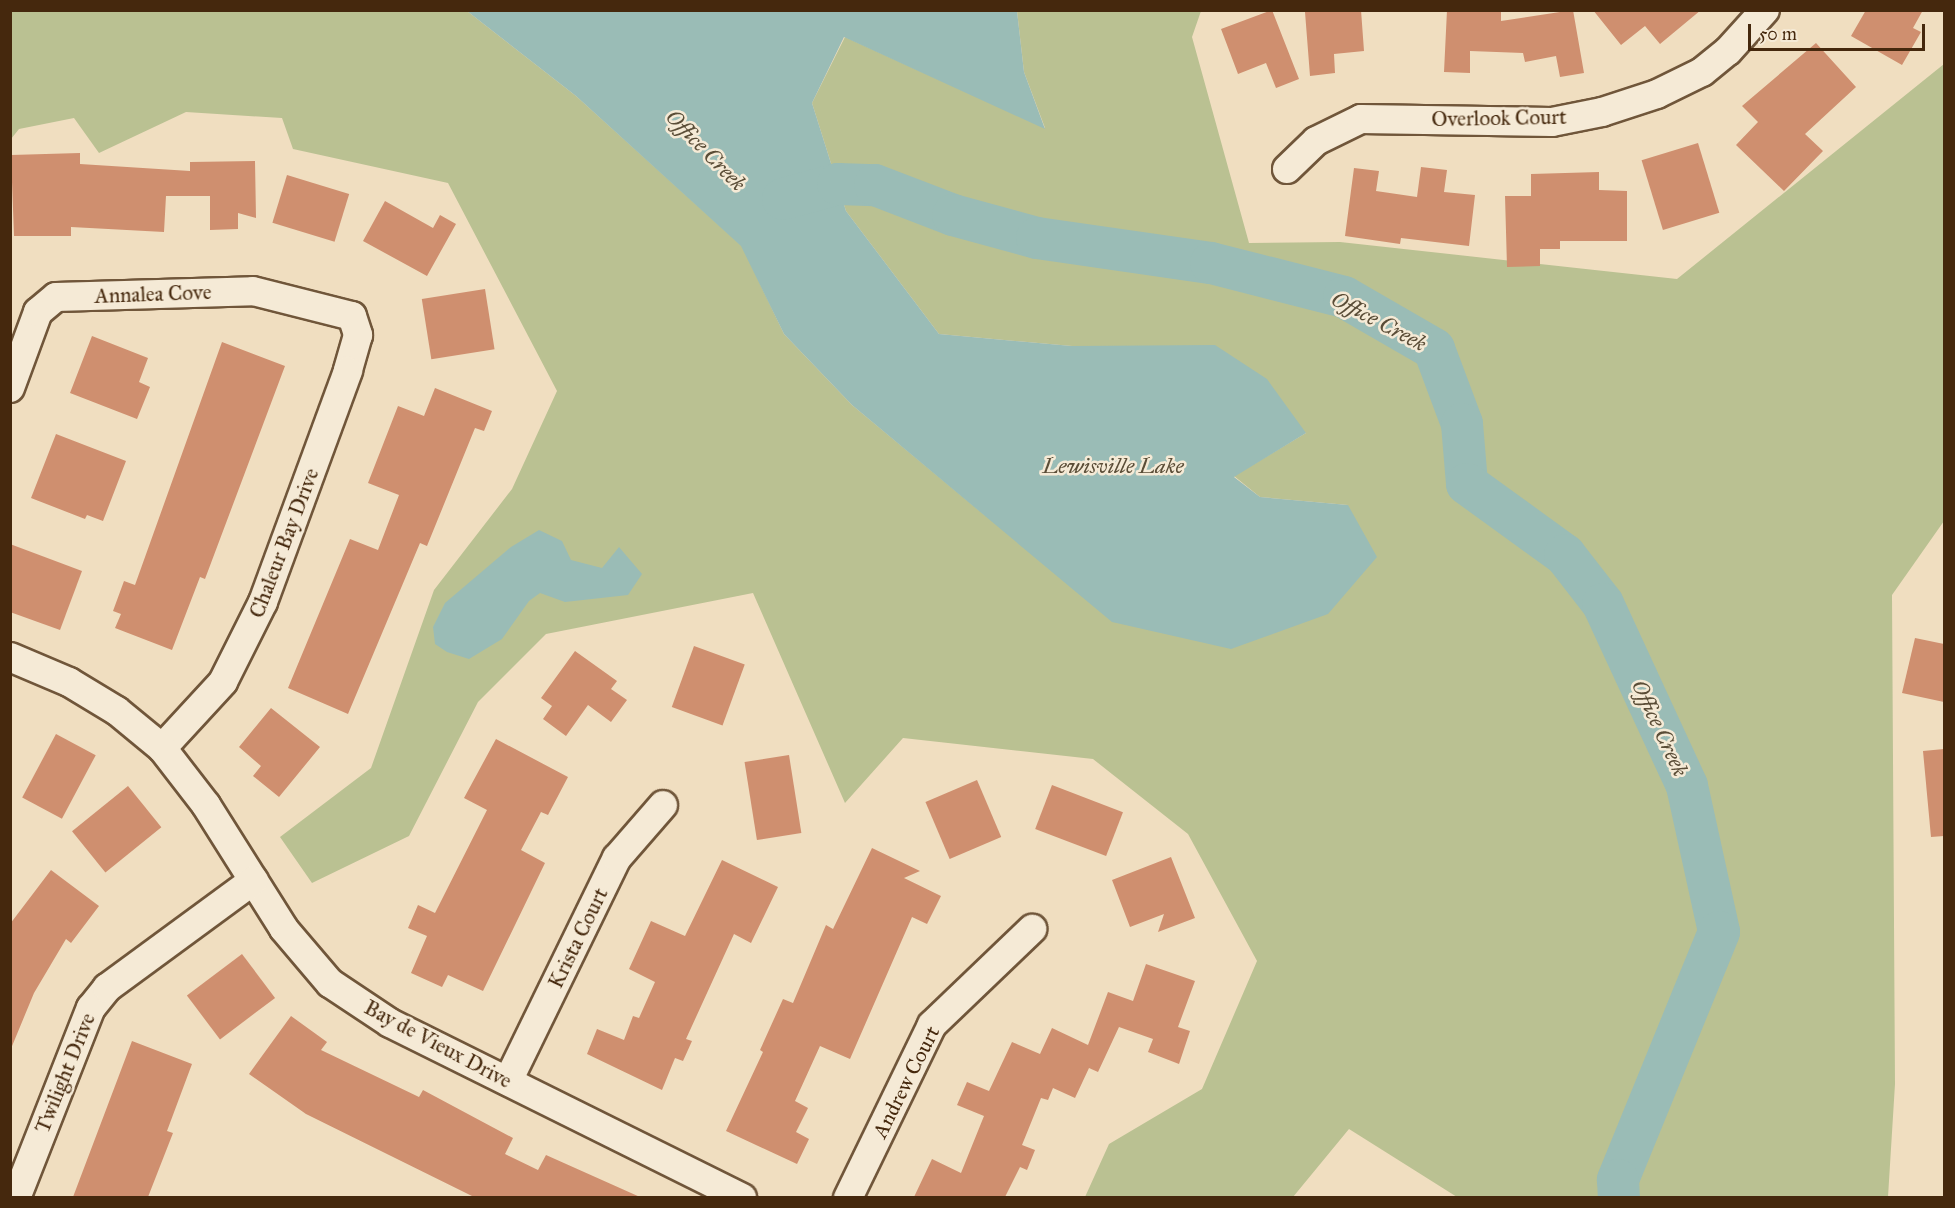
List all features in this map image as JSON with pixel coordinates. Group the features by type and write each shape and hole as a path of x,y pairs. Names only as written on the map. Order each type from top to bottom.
{"street":[{"name":"Overlook Court","path":"1287,169 1316,141 1361,119 1552,122 1613,109 1702,72 1728,51 1765,10"},
{"name":"Annalea Cove","path":"10,388 38,312 56,297 253,291 352,316"},
{"name":"Chaleur Bay Drive","path":"162,748 223,682 263,602 348,371 358,335 352,316"},
{"name":"Bay de Vieux Drive","path":"10,657 69,682 117,711 162,748 206,805 284,929 330,983 390,1023 742,1197"},
{"name":"Krista Court","path":"508,1081 617,858 663,805"},
{"name":"Twilight Drive","path":"16,1197 91,1008 107,988 254,880"},
{"name":"Andrew Court","path":"848,1197 932,1025 1032,928"}],"green space":[{"path":"11,11 467,11 576,96 742,246 784,334 852,405 987,517 1348,505 1260,497 1234,476 1306,433 1072,346 939,334 846,211 812,103 845,37 1045,128 1024,72 1017,11 1201,11 1192,37 1249,243 1340,242 1677,279 1944,64 1944,521 1892,595 1895,1084 1888,1197 1457,1197 1349,1129 1293,1197 1085,1197 1109,1144 1202,1089 1257,961 1188,834 1093,759 903,738 845,803 753,593 546,634 478,702 409,836 312,883 280,837 371,768 434,590 512,489 557,391 448,183 293,149 282,118 186,112 99,153 74,118 19,129 11,139"}],"water":[{"name":"Lewisville Lake","path":"467,11 1017,11 1024,72 1045,129 844,37 812,103 846,211 939,334 1072,346 1215,345 1267,379 1306,433 1234,477 1260,497 1348,505 1377,557 1328,614 1231,649 1112,622 852,405 784,334 741,246 576,96"},
{"path":"539,530 562,541 571,560 602,568 619,547 642,574 628,595 565,602 540,593 529,601 502,639 469,659 447,652 435,644 433,627 445,603 511,547"}],"building":[{"path":"1272,10 1299,79 1276,88 1266,63 1238,74 1221,29"},
{"path":"1361,10 1364,51 1334,54 1335,73 1310,76 1305,12"},
{"path":"1447,10 1501,10 1501,21 1573,10 1584,73 1560,77 1556,56 1525,62 1523,53 1470,51 1470,73 1444,72"},
{"path":"1593,10 1701,10 1660,44 1645,26 1621,45"},
{"path":"1866,10 1923,10 1913,28 1921,32 1902,65 1851,36"},
{"path":"1816,43 1856,87 1805,134 1823,151 1784,191 1736,145 1758,122 1742,106"},
{"path":"1698,143 1719,213 1663,230 1642,160"},
{"path":"80,153 80,164 190,171 190,162 255,161 256,218 238,213 238,229 210,230 210,196 166,196 164,232 71,227 71,236 14,236 11,155"},
{"path":"1421,167 1447,170 1444,192 1475,195 1469,246 1401,238 1400,244 1345,236 1354,168 1379,171 1376,191 1417,197"},
{"path":"1599,172 1599,190 1627,191 1627,241 1560,241 1560,249 1540,249 1540,266 1507,267 1505,196 1531,196 1531,174"},
{"path":"287,175 349,194 335,242 272,223"},
{"path":"385,201 433,228 440,215 456,224 427,276 363,241"},
{"path":"485,289 495,349 431,359 422,299"},
{"path":"92,336 148,358 139,382 150,387 137,419 70,393"},
{"path":"222,342 285,366 205,579 200,577 172,650 115,628 121,614 113,611 124,581 135,585"},
{"path":"435,388 492,411 484,431 475,428 427,546 420,543 348,714 288,688 350,539 378,550 399,495 368,483 398,406 424,416"},
{"path":"56,434 126,461 103,521 87,515 85,519 31,498"},
{"path":"10,544 82,571 60,630 10,612"},
{"path":"1915,638 1944,644 1944,702 1902,693"},
{"path":"694,646 745,664 723,726 672,707"},
{"path":"575,651 617,681 611,689 627,700 611,722 588,705 566,736 543,719 552,706 541,698"},
{"path":"271,708 320,747 279,797 253,776 261,766 239,747"},
{"path":"56,734 96,755 62,819 22,798"},
{"path":"496,739 568,777 548,815 541,812 521,850 545,863 483,991 448,975 442,987 411,973 427,936 408,928 418,905 435,913 487,810 464,798"},
{"path":"1944,749 1944,836 1931,837 1923,751"},
{"path":"789,755 801,833 757,840 745,762"},
{"path":"977,780 1001,837 950,859 925,802"},
{"path":"1052,785 1123,812 1106,856 1035,829"},
{"path":"128,786 161,827 105,872 72,831"},
{"path":"872,848 920,871 904,878 941,896 927,924 912,917 850,1059 820,1046 795,1101 808,1108 796,1132 809,1139 797,1164 726,1131 763,1052 760,1050 783,999 793,1003 826,925 833,929"},
{"path":"1171,857 1195,918 1158,932 1164,914 1130,927 1112,880"},
{"path":"722,860 778,887 751,943 734,934 686,1039 692,1041 683,1061 675,1058 662,1090 587,1054 597,1029 624,1040 633,1016 639,1018 655,982 629,969 651,921 685,936"},
{"path":"51,870 99,906 71,943 66,939 34,993 10,1051 10,924"},
{"path":"242,954 275,998 220,1039 187,996"},
{"path":"1146,964 1195,981 1178,1027 1190,1031 1179,1064 1148,1052 1153,1039 1119,1027 1098,1072 1089,1068 1075,1098 1053,1088 1048,1100 1041,1098 1022,1145 1035,1150 1027,1170 1020,1167 1005,1197 914,1197 932,1159 961,1173 984,1116 957,1105 967,1082 989,1091 1012,1042 1040,1054 1052,1028 1088,1045 1108,992 1133,1001"},
{"path":"291,1016 327,1042 321,1050 419,1097 423,1090 513,1138 505,1154 538,1170 546,1155 640,1197 474,1197 306,1114 249,1074"},
{"path":"132,1041 192,1064 167,1131 173,1133 148,1197 73,1197"}],"waterway":[{"name":"Office Creek","path":"783,199 838,184 875,185 953,215 1037,238 1211,263 1344,297 1434,349 1462,424 1467,484 1565,555 1603,604 1687,786 1719,932 1618,1180 1619,1198"}]}
